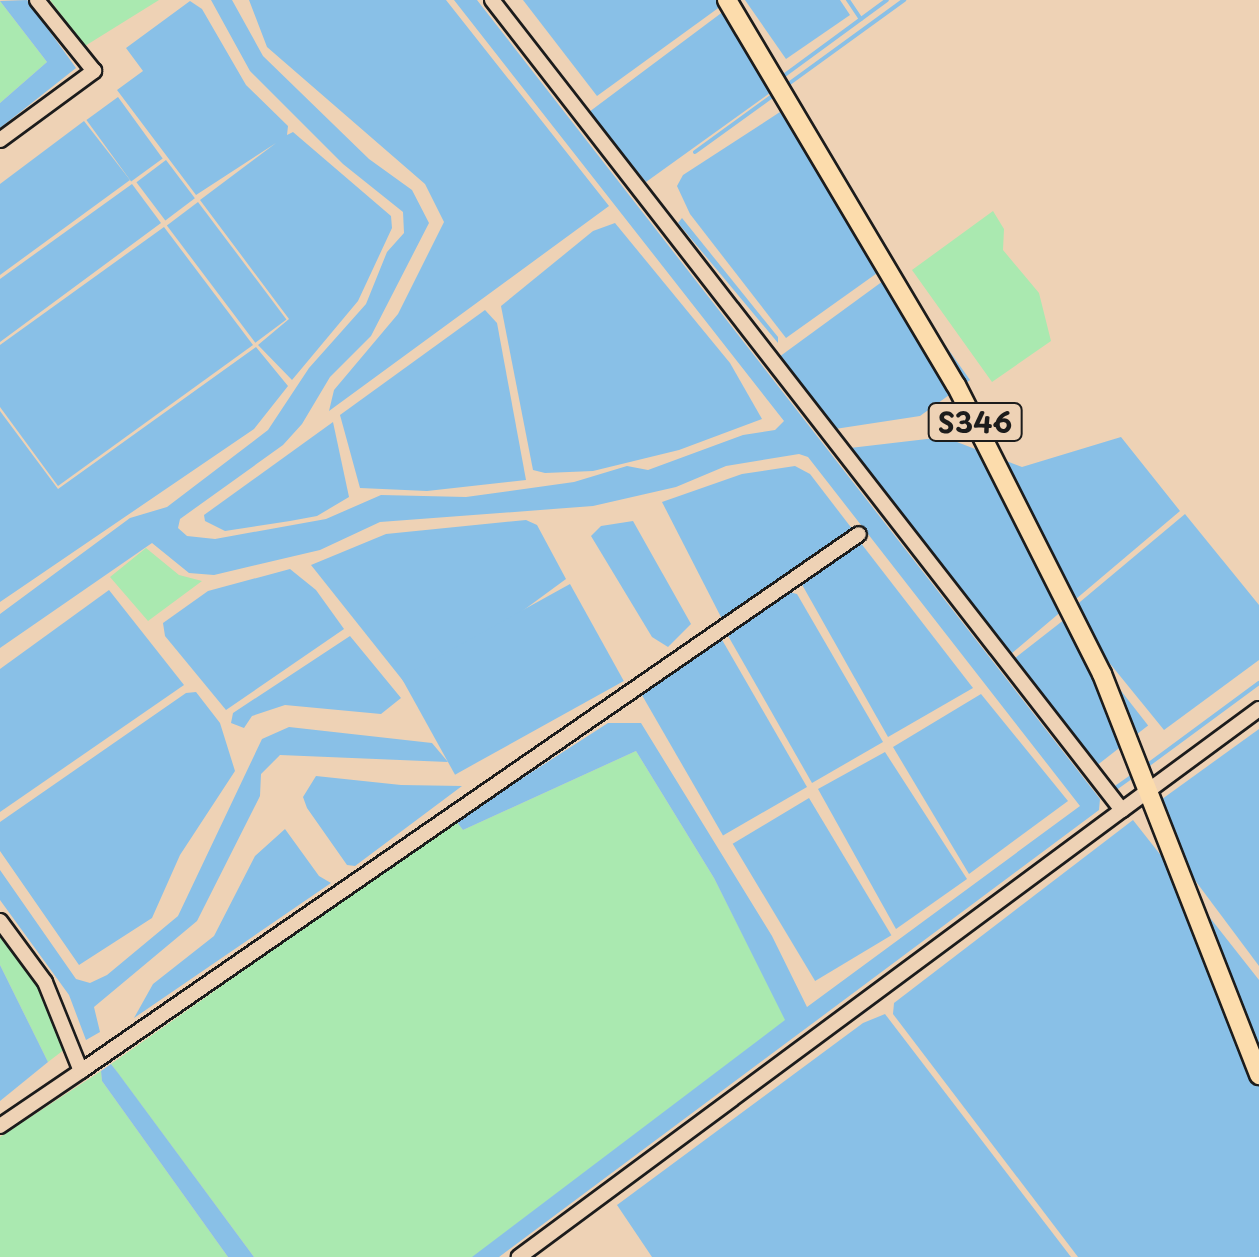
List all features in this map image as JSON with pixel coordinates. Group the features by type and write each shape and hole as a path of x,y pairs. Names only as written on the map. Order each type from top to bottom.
{"main road":[{"name":"S346","path":"728,0 956,385 1102,674 1259,1075"}],"street":[{"path":"0,140 94,72 37,0"},
{"path":"492,0 1122,810"},
{"path":"0,1126 859,534"},
{"path":"519,1257 1122,810 1144,776 1259,709"},
{"path":"0,921 54,999 82,1071"}],"green space":[{"path":"50,0 159,0 85,46"},
{"path":"0,1 47,62 0,103"},
{"path":"993,211 1004,229 1003,250 1039,293 1051,341 992,382 912,270"},
{"path":"146,548 179,575 202,581 148,621 110,577"},
{"path":"636,751 714,878 786,1020 473,1257 254,1257 111,1064 456,821 463,830"},
{"path":"0,933 46,997 65,1049 48,1062 0,965"},
{"path":"101,1071 102,1081 228,1257 0,1257 0,1137"}],"water":[{"path":"27,0 76,68 0,128 0,103 47,62 0,1"},
{"path":"211,0 232,0 263,56 369,159 412,190 429,223 371,336 330,377 302,424 283,445 180,519 178,528 187,536 215,539 326,519 381,495 466,497 574,482 627,466 648,470 743,435 775,430 784,421 454,0 477,0 1100,799 1099,810 499,1257 472,1257 785,1020 714,878 636,751 463,830 456,821 608,723 641,723 772,936 807,1007 1080,806 808,457 799,454 726,466 676,487 593,506 380,522 320,550 214,575 189,573 152,543 0,648 0,614 130,518 167,507 268,430 309,368 366,304 387,252 404,233 403,212 343,164 250,71"},
{"path":"249,0 446,0 609,206 329,411 334,390 398,314 444,222 425,184 267,47"},
{"path":"523,0 727,0 728,1 597,96"},
{"path":"745,0 840,0 850,15 786,59"},
{"path":"190,1 202,9 246,85 288,126 287,135 293,132 391,216 392,228 358,301 292,380 258,345 289,319 200,200 276,143 196,195 117,90 143,71 126,48"},
{"path":"732,5 774,90 646,182 589,112"},
{"path":"118,97 163,158 131,181 86,120"},
{"path":"780,112 887,266 786,338 690,214 677,186 683,175"},
{"path":"84,121 130,180 0,275 0,184"},
{"path":"166,160 195,198 165,221 136,182"},
{"path":"132,184 161,223 0,342 0,279"},
{"path":"198,202 286,319 255,343 167,225"},
{"path":"682,218 778,337 778,343 678,223"},
{"path":"615,223 730,363 762,419 679,450 593,471 533,470 501,306 593,231"},
{"path":"164,227 253,345 58,486 0,407 0,345"},
{"path":"894,273 970,380 920,416 835,429 779,357"},
{"path":"485,310 497,323 526,480 427,491 360,488 340,415"},
{"path":"256,347 288,386 254,429 0,602 0,411 58,489"},
{"path":"333,422 349,497 317,516 290,521 225,531 205,521 204,515"},
{"path":"944,437 1022,467 1121,437 1180,511 1011,654 850,448"},
{"path":"795,466 810,474 853,530 723,621 662,502 742,474"},
{"path":"1185,514 1259,605 1259,660 1164,730 1068,612"},
{"path":"526,520 537,525 566,579 412,692 311,565 386,534"},
{"path":"633,521 691,624 668,647 652,637 591,536 601,526"},
{"path":"860,542 973,688 888,737 800,581"},
{"path":"290,569 316,590 344,629 226,710 165,636 163,623 208,591"},
{"path":"570,584 624,681 455,775 401,678"},
{"path":"109,590 184,685 0,812 0,669"},
{"path":"789,592 797,594 883,742 812,783 727,634"},
{"path":"1065,619 1148,725 1096,766 1013,660"},
{"path":"350,636 401,698 381,714 285,705 252,716 244,728 231,723 233,713"},
{"path":"721,638 807,787 723,835 637,686"},
{"path":"196,692 220,723 235,771 180,855 152,918 79,965 0,851 0,822 186,693"},
{"path":"981,694 1068,801 969,874 893,747"},
{"path":"289,727 432,743 448,762 280,755 261,774 260,796 197,921 94,1007 100,1032 86,1040 69,995 0,900 0,870 76,979 90,983 107,975 178,916 262,739"},
{"path":"1259,729 1259,966 1150,820 1158,802"},
{"path":"885,752 967,879 896,929 818,789"},
{"path":"316,776 401,785 462,786 355,866 347,865 307,808 303,797"},
{"path":"809,798 891,935 815,981 733,844"},
{"path":"1133,820 1259,980 1259,1257 1078,1257 893,1014 894,1003"},
{"path":"285,829 319,876 331,883 134,1018 153,984 214,936 255,856"},
{"path":"0,965 48,1062 0,1101"},
{"path":"885,1014 1071,1257 652,1257 617,1205 863,1023"},
{"path":"111,1064 254,1257 228,1257 102,1081 101,1071"}],"waterway":[{"path":"848,0 861,19"},
{"path":"782,77 887,0"},
{"path":"787,85 904,0"},
{"path":"695,152 775,94"},
{"path":"1145,767 1259,683"},
{"path":"1117,787 1134,775"}]}
